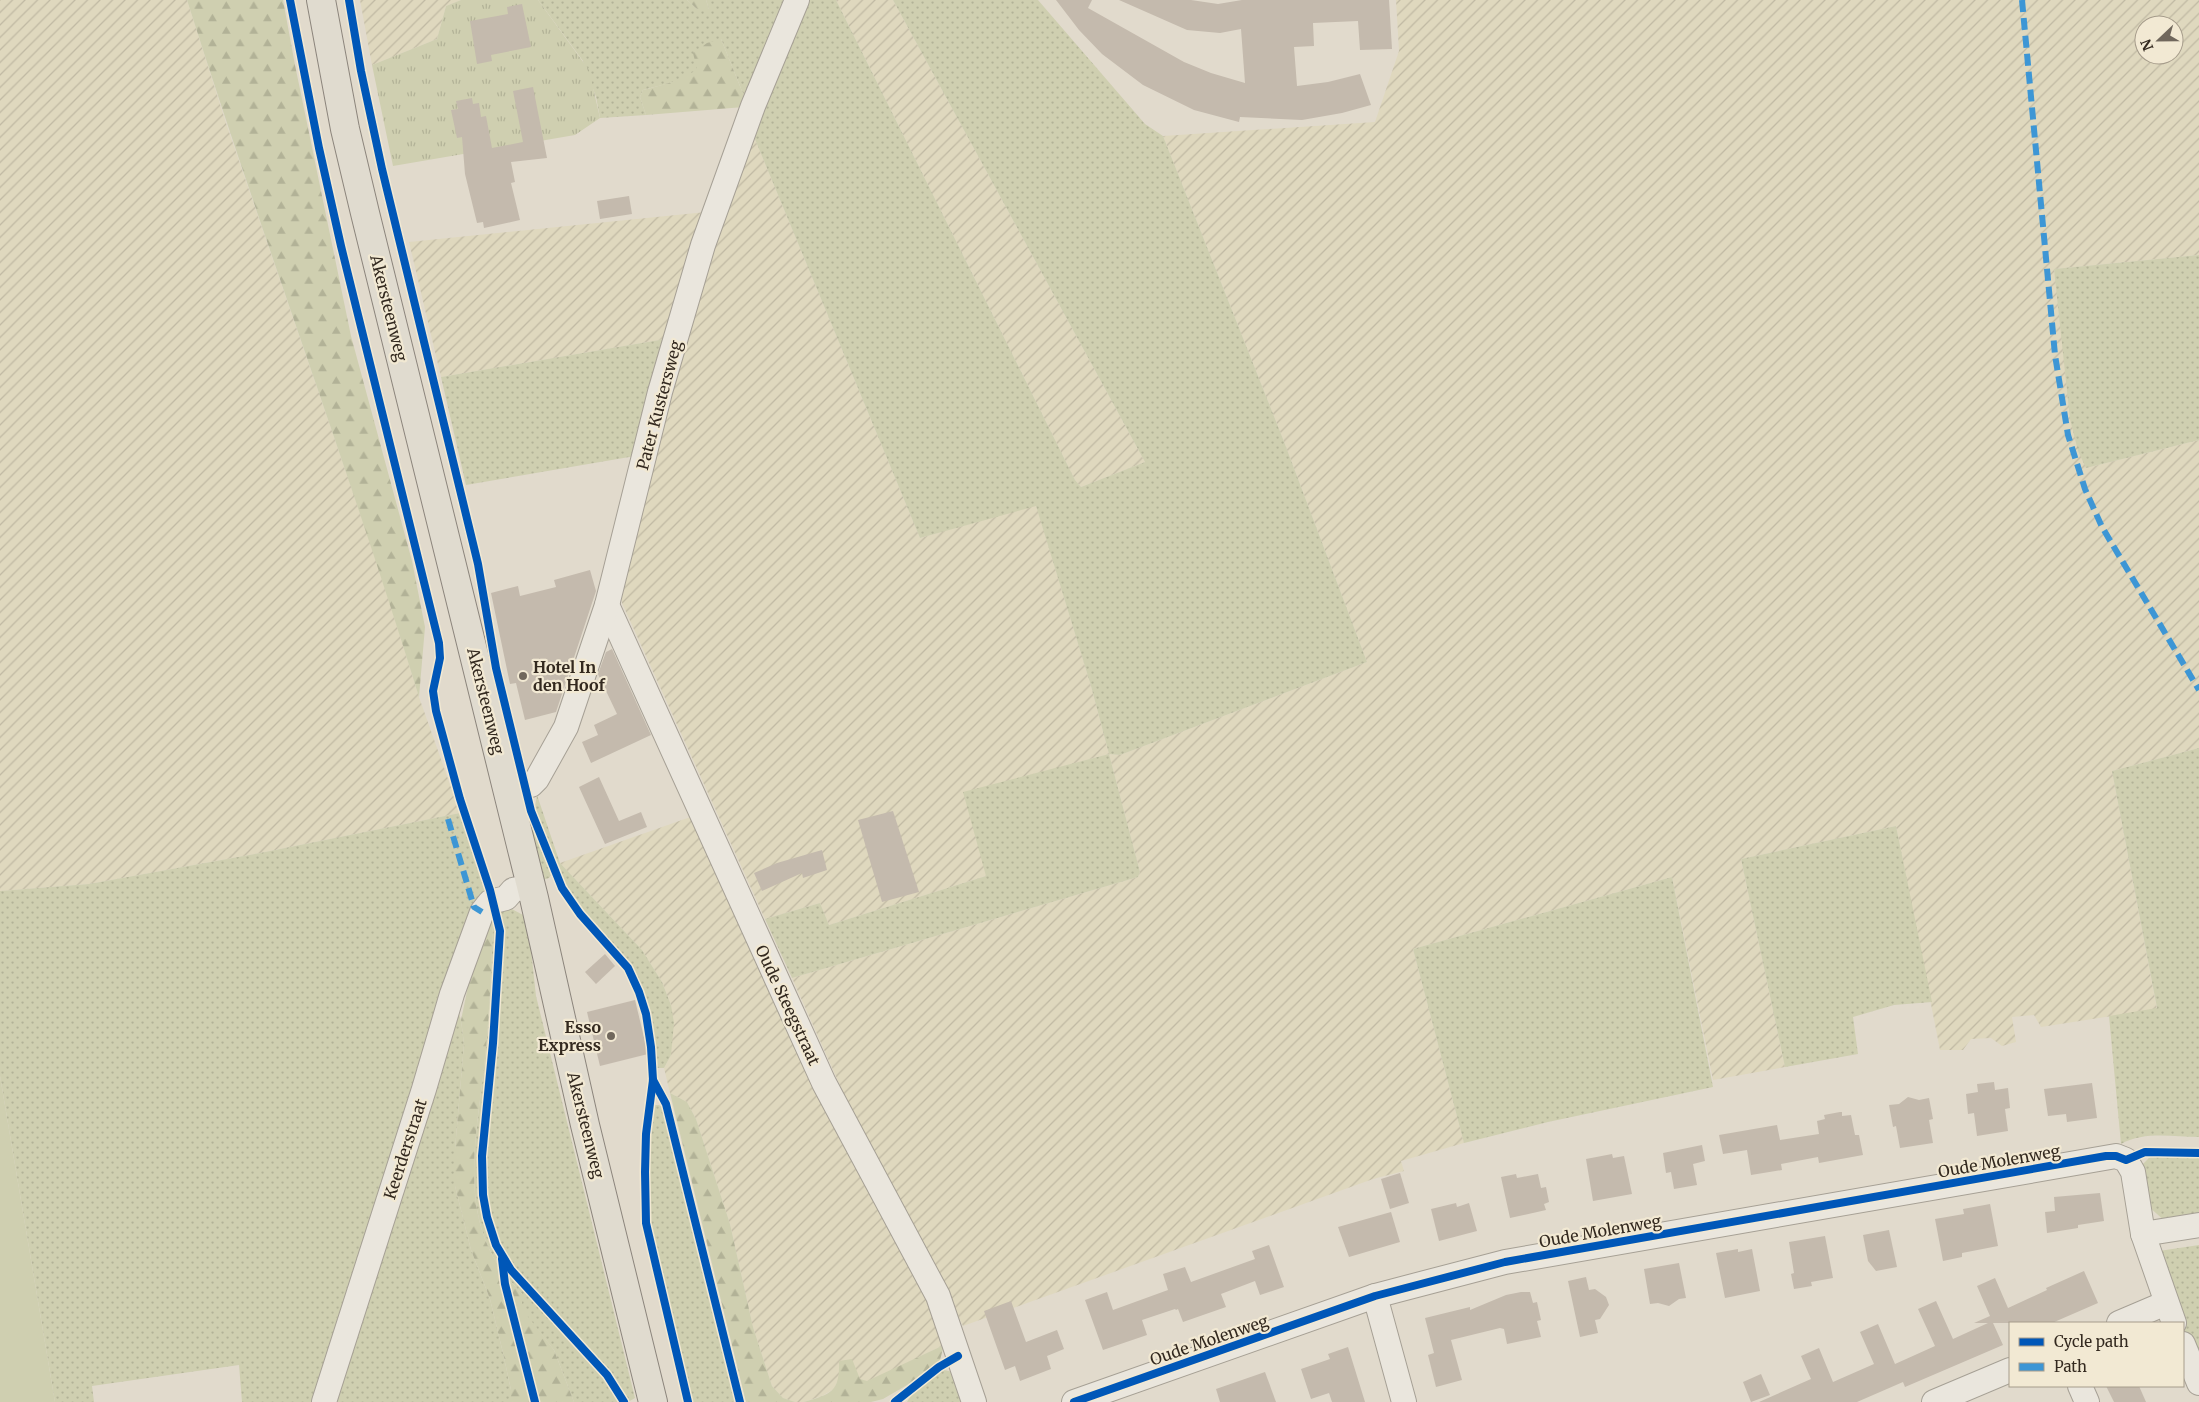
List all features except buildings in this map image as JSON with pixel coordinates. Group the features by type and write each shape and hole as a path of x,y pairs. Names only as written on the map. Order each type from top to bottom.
{"main road":[{"name":"Akersteenweg","path":"321,0 350,148 508,792 585,1125 653,1402"}],"street":[{"name":"Pater Kustersweg","path":"508,792 533,784 561,738 607,605 660,392 704,245 753,106 797,0"},
{"name":"Oude Steegstraat","path":"607,605 824,1083 938,1296 974,1402"},
{"name":"Keerderstraat","path":"324,1402 424,1089 452,994 482,912 488,903 500,899 512,890 532,892"},
{"name":"Oude Molenweg","path":"1074,1402 1374,1296 1505,1262 2106,1156 2116,1156 2126,1160 2136,1180 2143,1234"},
{"path":"2123,1322 2170,1313 2143,1234 2199,1225"},
{"path":"1374,1296 1404,1402"},
{"path":"2184,1346 2199,1383"},
{"path":"1934,1402 2009,1370"},
{"path":"2080,1387 2087,1402"}],"shaded area":[{"path":"0,0 187,0 226,123 381,574 419,697 460,813 260,853 89,884 0,891"},
{"path":"360,0 461,0 446,6 437,39 372,65"},
{"path":"836,0 893,0 1145,462 1081,487 1075,480"},
{"path":"1396,0 2199,0 2199,255 2054,269 2086,468 2199,440 2199,748 2112,771 2157,1009 2041,1027 2034,1015 2012,1017 2016,1042 2002,1046 1991,1038 1971,1039 1963,1050 1940,1050 1896,826 1741,859 1785,1067 1713,1080 1672,877 1413,949 1464,1143 1401,1161 1404,1171 1373,1179 963,1326 925,1248 850,1108 792,978 1138,877 1140,872 1109,754 1120,755 1367,662 1283,439 1163,136 1375,122 1399,51"},
{"path":"752,132 920,538 1036,505 1091,686 1109,754 1072,764 986,876 829,925 820,903 765,919 622,603 620,590 693,314"},
{"path":"706,212 671,338 441,377 409,242"},
{"path":"699,814 926,1290 944,1345 867,1382 860,1379 854,1369 840,1376 834,1389 822,1396 804,1402 795,1402 783,1398 772,1386 753,1327 730,1224 696,1119 687,1102 670,1093 664,1068 671,1055 671,1005 662,982 642,950 560,863"}],"green space":[{"path":"187,0 283,0 351,336 412,561 425,627 419,697 363,522 244,175"},
{"path":"461,0 538,0 589,70 600,118 575,135 393,166 372,65 437,39 446,6"},
{"path":"538,0 687,0 697,9 709,9 706,0 789,0 746,101 721,39 703,64 690,75 678,81 643,90 640,97 646,115 600,118 596,97 583,61"},
{"path":"687,0 706,0 709,9 697,9"},
{"path":"805,0 836,0 1075,480 1081,487 1145,462 893,0 1038,0 1145,124 1163,136 1283,439 1367,662 1120,755 1109,754 1091,686 1036,506 920,538 752,132"},
{"path":"721,39 746,101 744,107 646,115 640,97 643,90 685,77 697,69 693,53 707,43"},
{"path":"2199,255 2199,440 2086,468 2078,451 2070,419 2054,269"},
{"path":"671,338 641,455 466,485 441,377"},
{"path":"2199,748 2199,1137 2149,1136 2140,1137 2121,1144 2109,1016 2157,1008 2112,771"},
{"path":"1109,754 1140,872 1138,877 792,978 765,919 820,903 829,925 986,876 963,792"},
{"path":"537,795 560,863 642,950 662,982 671,1005 674,1023 671,1055 664,1068 656,1068 650,1017 638,980 632,969 588,916 568,888 557,865 535,807"},
{"path":"460,813 486,889 470,914 450,983 461,1020 464,1044 455,1149 455,1186 471,1250 490,1299 511,1390 511,1402 242,1402 239,1365 92,1386 94,1402 55,1402 0,1076 0,891 89,884 260,853"},
{"path":"527,814 551,875 543,880"},
{"path":"1896,826 1932,1002 1894,1005 1853,1017 1858,1054 1785,1067 1741,859"},
{"path":"1672,877 1713,1087 1548,1122 1464,1143 1413,949"},
{"path":"510,908 523,915 528,922 536,996 635,1398 628,1402 574,1402 554,1350 521,1309 522,1294 500,1268 487,1243 478,1216 474,1161 491,982 493,915 500,914 500,910"},
{"path":"493,915 491,982 474,1161 478,1216 487,1243 500,1268 522,1294 522,1309 554,1350 574,1402 511,1402 511,1390 490,1299 471,1250 455,1186 455,1149 464,1044 461,1020 469,982 490,916"},
{"path":"0,1076 55,1402 0,1402"},
{"path":"670,1093 687,1102 696,1119 730,1224 753,1327 772,1386 783,1398 795,1402 746,1402"},
{"path":"653,1105 662,1107 735,1402 691,1402 651,1231 648,1184"},
{"path":"2199,1149 2199,1218 2166,1222 2148,1206 2143,1164 2157,1150"},
{"path":"2199,1245 2199,1366 2184,1330 2184,1322 2181,1322 2159,1251"},
{"path":"944,1345 940,1360 907,1385 883,1399 871,1402 804,1402 821,1397 832,1390 838,1379 839,1361 852,1359 860,1379 867,1381"},
{"path":"944,1370 953,1372 965,1402 907,1402 911,1395"}],"marked path":[{"path":"2022,0 2055,355 2068,435 2085,489 2102,527 2199,690"},
{"path":"448,819 474,907 482,912"}],"cycle path":[{"path":"290,0 319,148 341,246 439,643 440,658 433,691 436,711 460,799 490,890 500,931 493,1043 482,1156 483,1195 487,1217 496,1245 511,1270 607,1375 624,1402"},
{"path":"349,0 361,71 382,169 478,564 496,668 531,811 562,888 580,914 628,968 646,1014 653,1080 646,1134 646,1223 688,1402"},
{"path":"653,1080 666,1104 740,1402"},
{"path":"1074,1402 1375,1296 1505,1262 2106,1156 2116,1156 2126,1160 2145,1152 2199,1153"},
{"path":"502,1259 505,1284 535,1402"},
{"path":"895,1402 939,1367 958,1356"}],"place":[{"name":"Hotel In den Hoof","path":"523,676"},
{"name":"Esso Express","path":"611,1036"}]}
